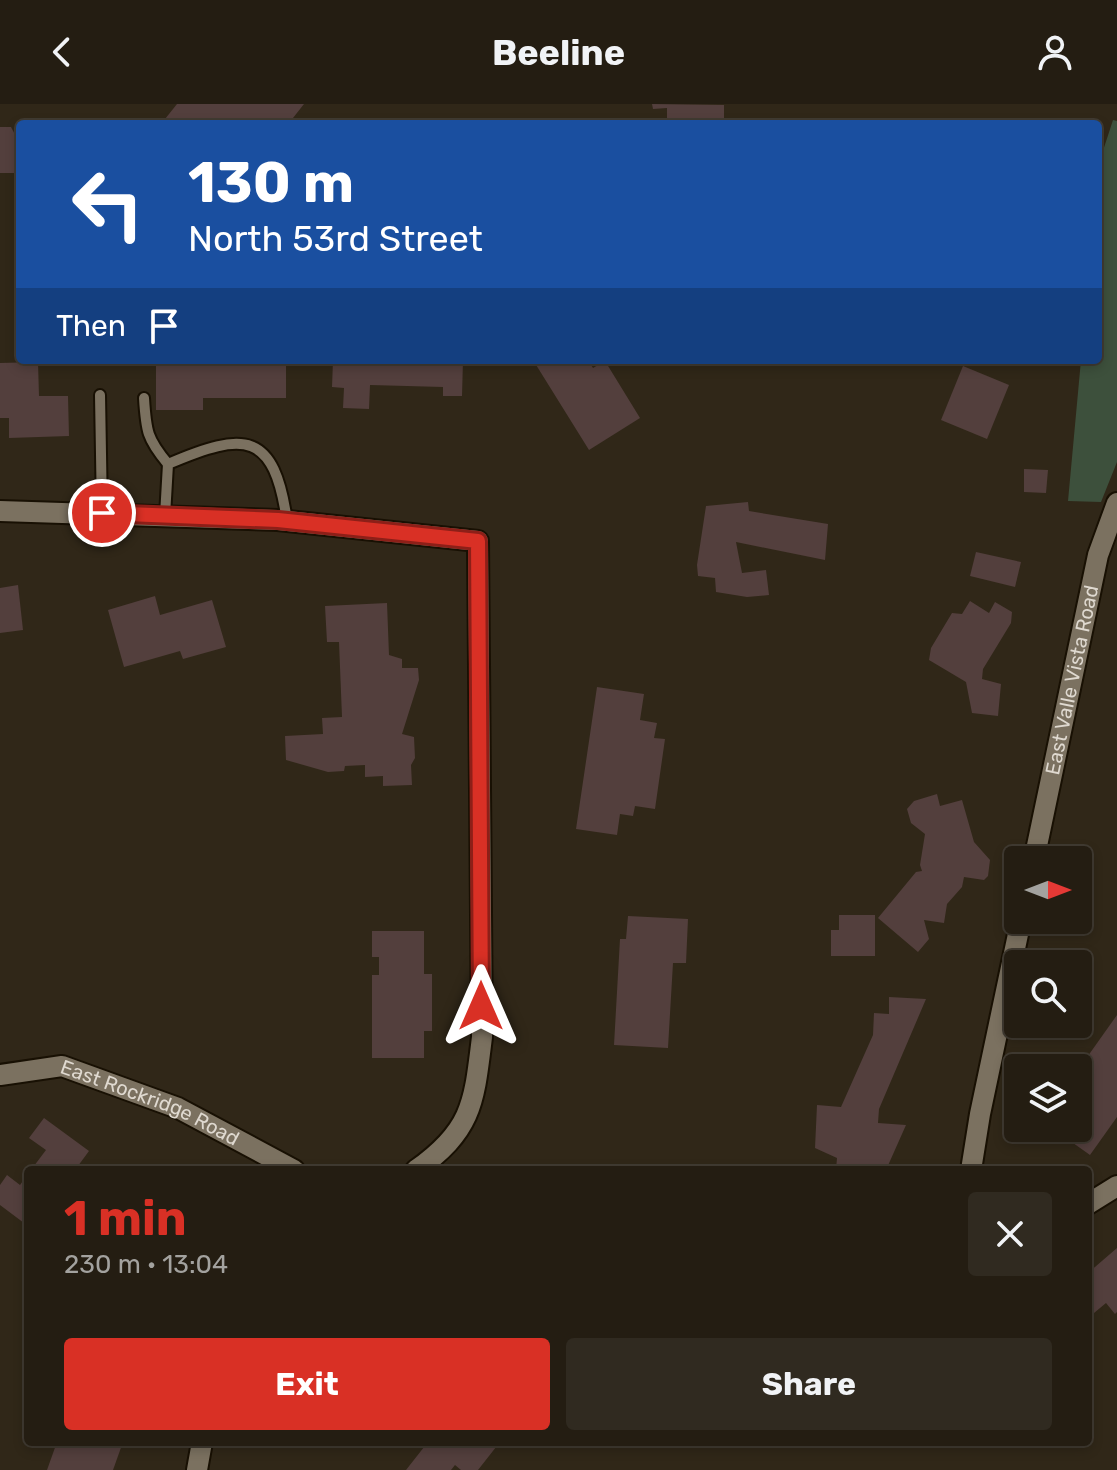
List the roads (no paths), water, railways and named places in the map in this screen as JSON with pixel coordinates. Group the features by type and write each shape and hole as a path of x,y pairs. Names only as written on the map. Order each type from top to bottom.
{"street":[{"name":"East Valle Vista Road","path":"1037,846 1098,555 1117,503"},
{"path":"0,511 287,521 478,541 482,1037 474,1098 453,1141 421,1166"},
{"path":"972,1166 1018,934"},
{"name":"East Rockridge Road","path":"0,1075 62,1066 178,1108 287,1166"},
{"path":"1092,1202 1117,1186"},
{"path":"197,1470 201,1446"}],"lane":[{"path":"100,395 102,513"},
{"path":"144,398 151,444 168,464 165,516"},
{"path":"168,464 203,448 246,444 270,460 276,470 283,488 287,521"}]}
